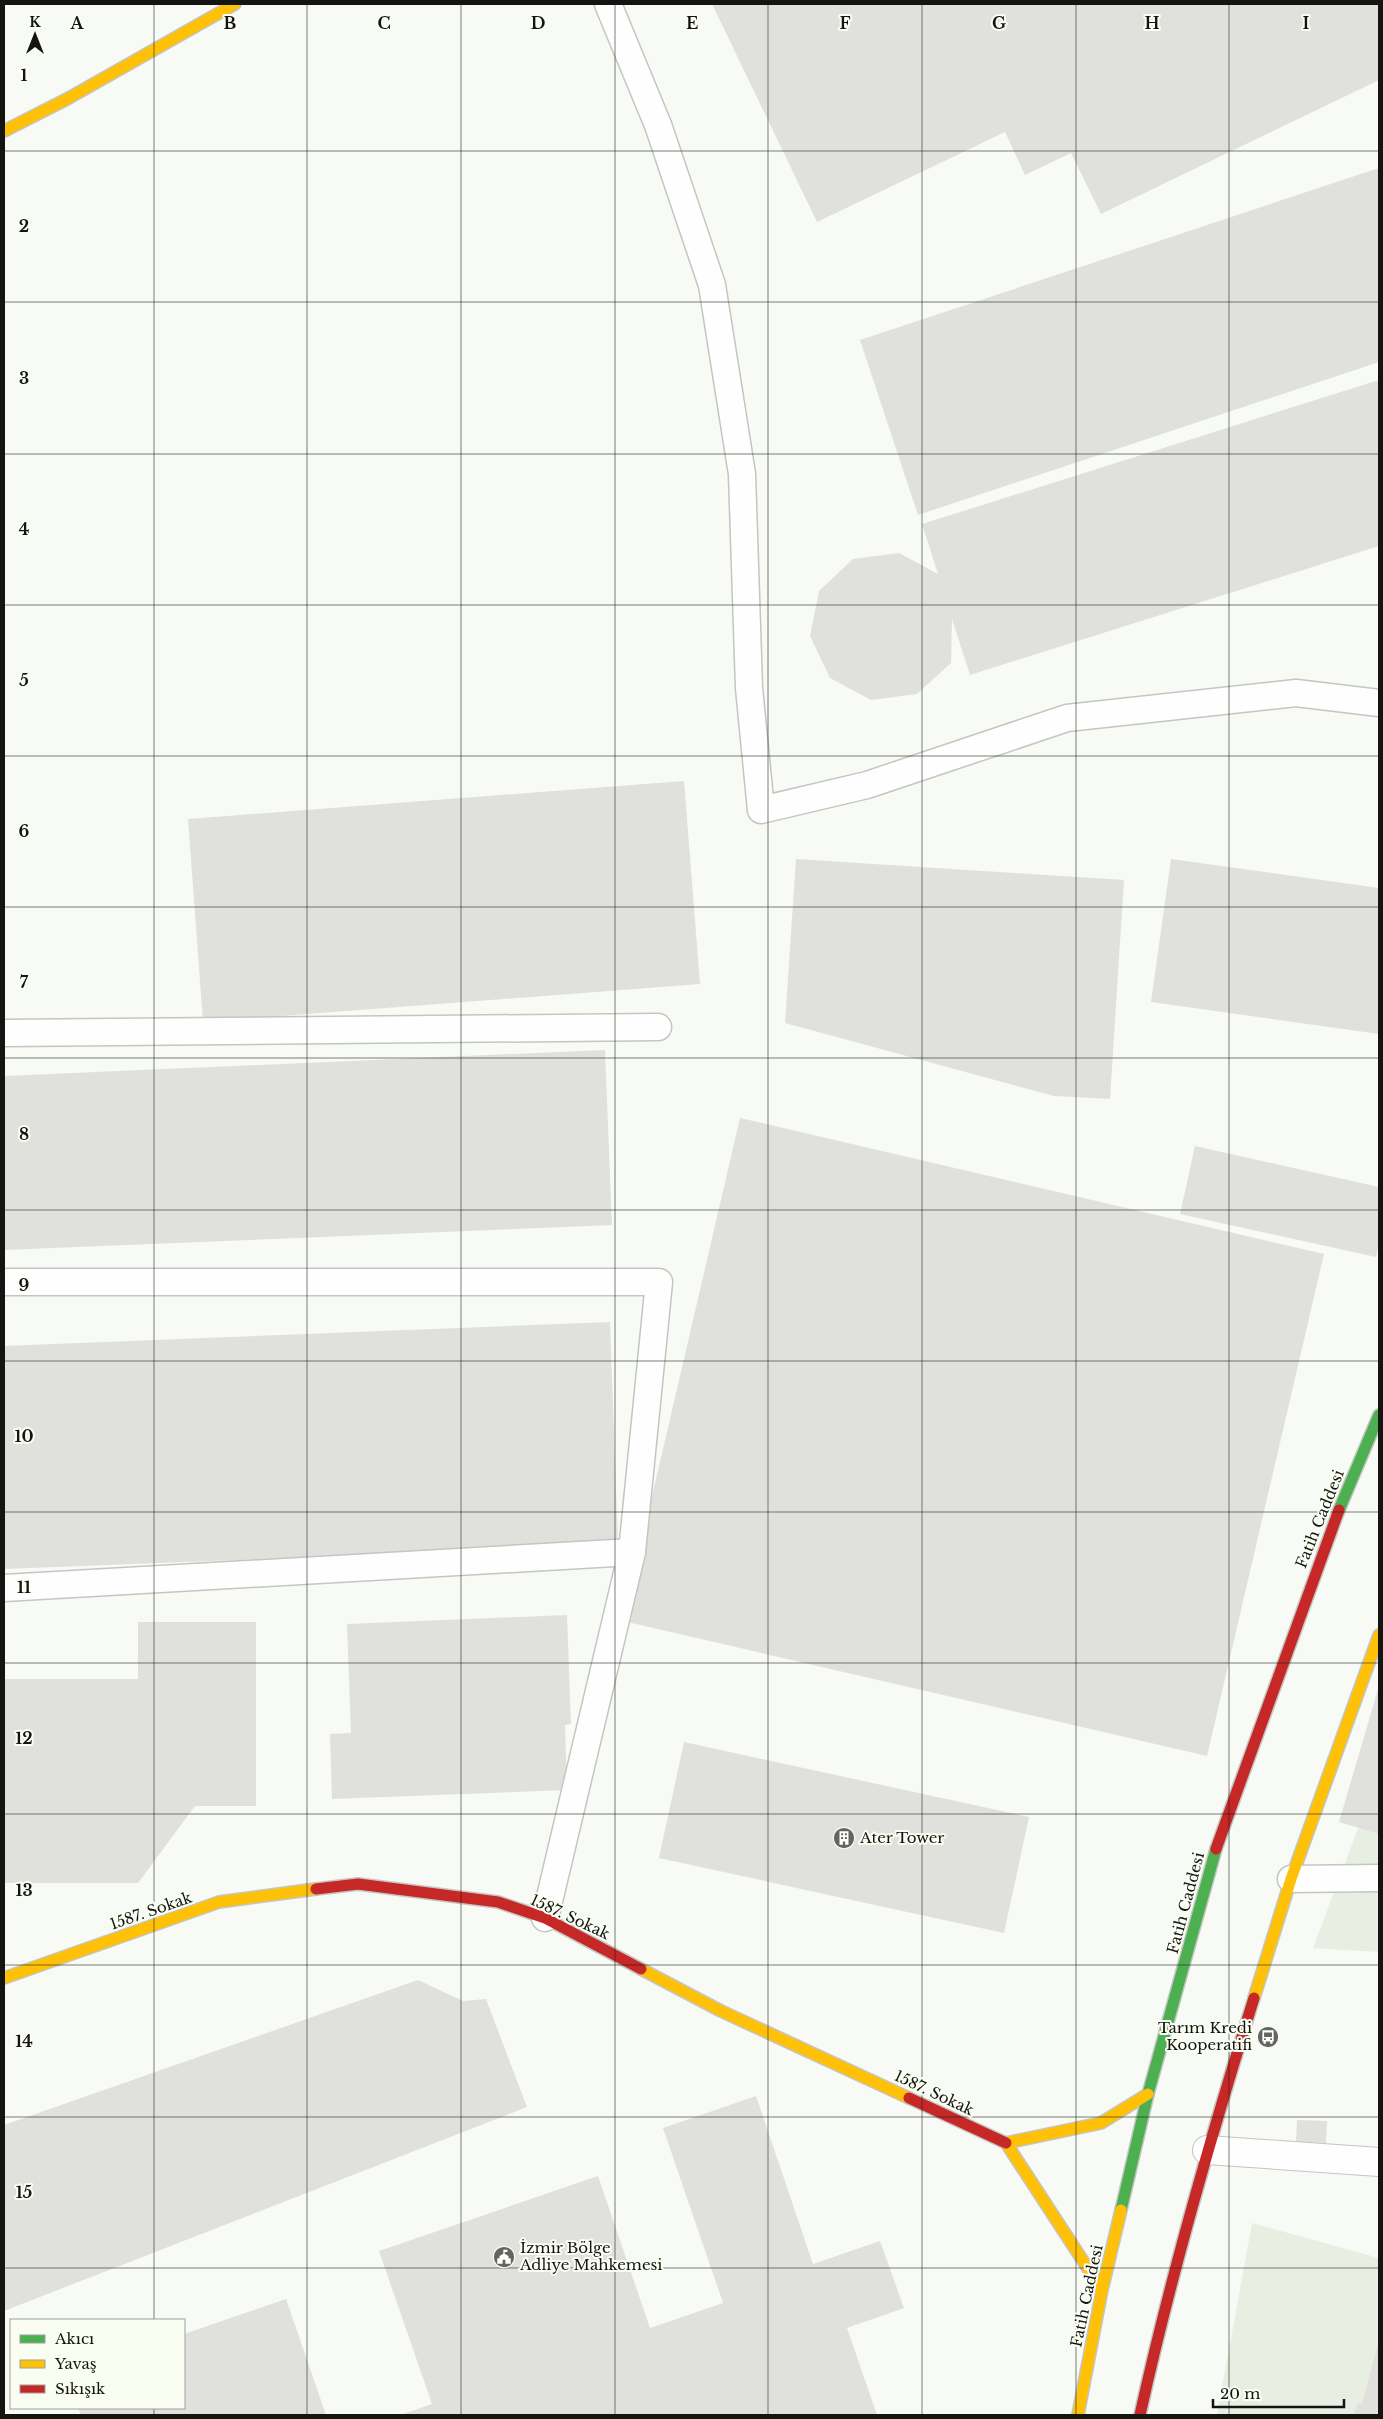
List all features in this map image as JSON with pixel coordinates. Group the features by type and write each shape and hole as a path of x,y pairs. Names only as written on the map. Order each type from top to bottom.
{"main road":[{"path":"4,132 67,99 235,4"},
{"name":"Fatih Caddesi","path":"1078,2415 1102,2290 1148,2094 1220,1835 1329,1533 1379,1415"},
{"path":"1140,2415 1159,2327 1207,2150 1291,1879 1379,1635"},
{"name":"1587. Sokak","path":"4,1978 219,1902 358,1884 498,1902 545,1918 721,2011 1006,2143"},
{"path":"1073,2379 1102,2290 1006,2143 1101,2123 1148,2094"}],"street":[{"path":"1207,2150 1379,2162"}],"lane":[{"path":"608,4 658,125 712,285 742,474 749,688 761,810 867,785 1067,718 1296,694 1379,703"},
{"path":"4,1033 658,1027"},
{"path":"4,1282 660,1282 632,1552 545,1918"},
{"path":"4,1588 632,1552"},
{"path":"1291,1879 1379,1878"}],"shaded area":[{"path":"1379,1773 1379,1952 1313,1948"},
{"path":"1252,2223 1379,2258 1379,2415 1217,2415"}],"building":[{"path":"712,4 1379,4 1379,80 1101,214 1071,153 1025,175 1005,132 817,222"},
{"path":"1379,168 1379,362 918,515 860,340"},
{"path":"1379,380 1379,546 970,675 952,619 951,663 917,694 871,700 830,678 810,636 819,591 853,559 899,553 938,574 922,524"},
{"path":"684,781 700,984 203,1022 188,819"},
{"path":"796,859 1124,880 1110,1099 1054,1096 785,1023"},
{"path":"1171,859 1379,888 1379,1034 1151,1002"},
{"path":"605,1050 612,1225 4,1250 4,1076"},
{"path":"740,1118 1324,1254 1207,1756 623,1621"},
{"path":"1195,1146 1379,1187 1379,1244 1376,1257 1180,1214"},
{"path":"610,1322 618,1545 4,1569 4,1346"},
{"path":"567,1615 571,1724 565,1725 567,1790 332,1799 330,1734 351,1733 347,1624"},
{"path":"138,1622 256,1622 256,1806 195,1806 138,1883 4,1883 4,1679 138,1679"},
{"path":"1379,1686 1379,1834 1339,1822"},
{"name":"Ater Tower","path":"684,1742 1029,1817 1004,1933 659,1858"},
{"path":"418,1980 463,2001 486,1999 527,2107 4,2311 4,2125"},
{"name":"İzmir Bölge Adliye Mahkemesi","path":"756,2096 813,2264 880,2241 904,2308 847,2328 877,2415 400,2415 432,2404 379,2251 598,2176 650,2328 723,2303 663,2128"},
{"path":"1297,2120 1327,2121 1326,2143 1296,2142"},
{"path":"286,2299 326,2415 81,2415 78,2409 185,2409 185,2334"},
{"path":"1379,2340 1379,2415 1354,2415 1358,2403 1362,2404"}],"traffic: fast":[{"path":"1339,1510 1379,1415"},
{"path":"1121,2210 1148,2094 1216,1849"}],"traffic: slow":[{"path":"4,131 67,99 235,4"},
{"path":"1254,1998 1291,1879 1379,1635"},
{"path":"4,1978 219,1902 316,1889"},
{"path":"641,1969 721,2011 909,2098"},
{"path":"1102,2290 1006,2143 1101,2123 1148,2094"},
{"path":"1078,2415 1102,2290 1121,2210"}],"traffic: jam":[{"path":"1216,1849 1339,1510"},
{"path":"316,1889 358,1884 498,1902 545,1918 641,1969"},
{"path":"1140,2415 1192,2205 1254,1998"},
{"path":"909,2098 1006,2143"}],"place":[{"name":"Ater Tower","path":"844,1838"},
{"name":"Tarım Kredi Kooperatifi","path":"1268,2037"},
{"name":"İzmir Bölge Adliye Mahkemesi","path":"504,2257"}]}
